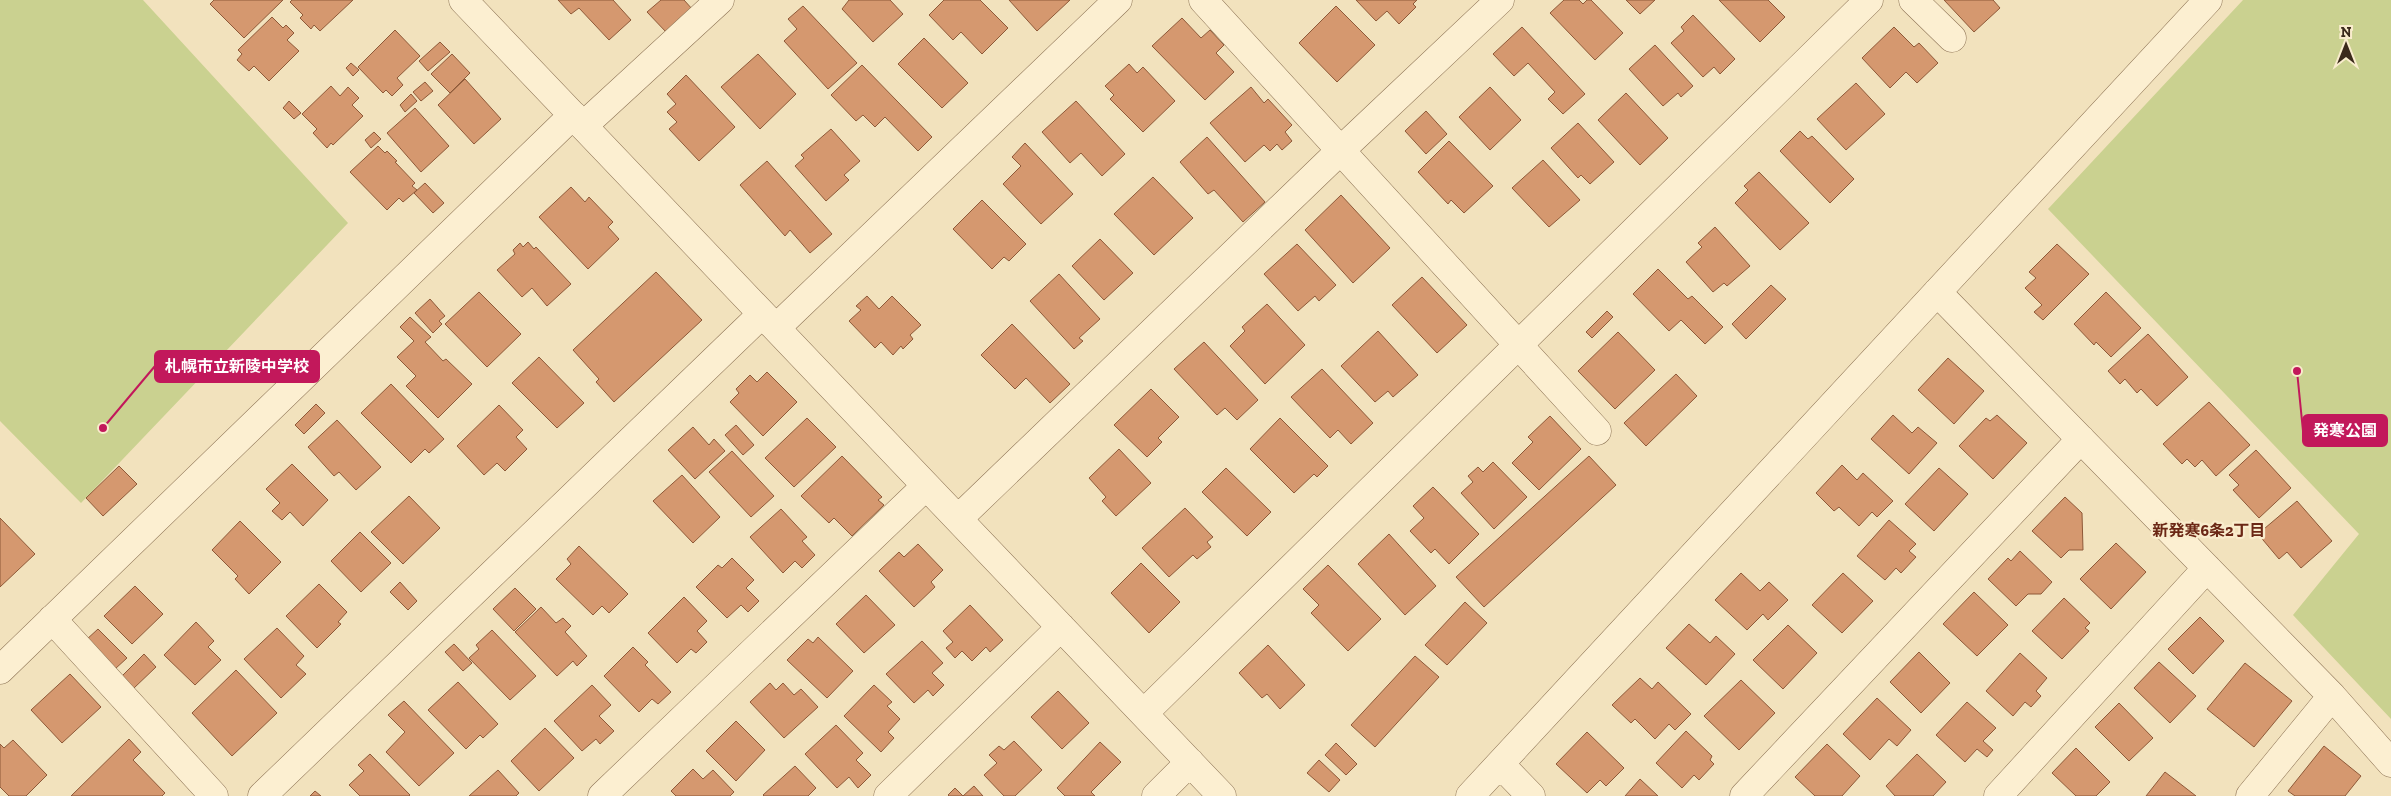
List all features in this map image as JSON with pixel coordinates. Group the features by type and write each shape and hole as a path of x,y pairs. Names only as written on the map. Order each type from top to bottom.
{"street":[{"path":"462,0 1222,796"},
{"path":"0,670 578,121 720,0"},
{"path":"262,796 769,321 1118,0"},
{"path":"1203,0 1520,344 1597,431"},
{"path":"958,519 1341,150 1500,0"},
{"path":"1144,713 1869,0"},
{"path":"1913,0 1952,38"},
{"path":"1470,796 2208,0"},
{"path":"1937,292 2332,696 2391,763"},
{"path":"1744,796 2081,439"},
{"path":"602,796 926,486"},
{"path":"1998,796 2207,568"},
{"path":"52,619 214,796"},
{"path":"888,796 1061,627"},
{"path":"2250,796 2332,696"},
{"path":"1156,796 1190,762"},
{"path":"1500,764 1531,796"}],"green space":[{"path":"0,0 143,0 348,223 81,503 0,421"},
{"path":"2243,0 2391,0 2391,719 2293,615 2359,534 2048,209"}],"building":[{"path":"214,0 283,0 244,38 210,4"},
{"path":"292,0 353,0 320,31 314,25 311,29 300,18 303,15 290,2"},
{"path":"558,0 613,0 631,20 609,40 579,8 571,14"},
{"path":"661,0 684,0 693,10 667,33 647,12"},
{"path":"849,0 890,0 903,14 873,42 842,9"},
{"path":"944,0 980,0 1008,28 982,54 961,32 953,40 929,15"},
{"path":"1009,0 1070,0 1037,31"},
{"path":"1356,0 1417,0 1413,4 1416,7 1399,24 1387,11 1376,21"},
{"path":"1564,0 1579,0 1583,4 1587,0 1591,0 1623,33 1595,60 1550,13"},
{"path":"1626,0 1655,0 1640,14"},
{"path":"1719,0 1768,0 1785,17 1760,42"},
{"path":"1944,0 1993,0 2000,8 1974,32"},
{"path":"803,6 857,63 828,89 784,41 797,29 788,19"},
{"path":"1336,6 1375,45 1337,82 1299,43"},
{"path":"1693,15 1735,59 1720,74 1714,67 1703,77 1671,43 1684,31 1681,27"},
{"path":"272,17 283,28 286,25 294,33 287,40 299,51 269,81 254,66 249,71 237,60 242,54 238,50"},
{"path":"1182,18 1201,38 1210,30 1224,45 1216,53 1234,72 1205,100 1152,46"},
{"path":"1522,27 1585,94 1563,114 1548,99 1555,92 1528,63 1514,76 1493,54"},
{"path":"1894,27 1914,47 1919,43 1938,63 1917,83 1906,72 1890,88 1862,58"},
{"path":"395,30 420,56 397,78 403,85 392,96 386,90 383,93 358,67"},
{"path":"924,38 968,83 942,108 898,64"},
{"path":"440,42 450,52 428,71 419,61"},
{"path":"1655,45 1693,86 1681,97 1678,93 1663,106 1629,69"},
{"path":"452,54 470,73 450,93 431,74"},
{"path":"758,54 796,94 760,129 721,87"},
{"path":"351,63 359,70 353,76 346,68"},
{"path":"1129,64 1137,73 1143,67 1175,101 1143,132 1110,99 1114,95 1105,86"},
{"path":"862,65 932,137 918,151 885,117 875,127 863,115 856,121 831,95"},
{"path":"686,75 735,127 699,161 669,129 677,122 667,112 676,104 667,94"},
{"path":"465,79 501,119 474,144 438,105"},
{"path":"425,82 433,91 421,101 413,92"},
{"path":"1856,83 1885,114 1846,150 1817,119"},
{"path":"331,86 340,96 348,87 359,98 352,105 363,116 333,145 331,143 327,148 313,133 317,129 302,114"},
{"path":"1251,87 1264,103 1268,99 1292,125 1285,132 1292,141 1282,150 1277,144 1270,151 1264,145 1245,162 1210,123"},
{"path":"1490,87 1521,120 1490,150 1459,117"},
{"path":"1626,93 1668,138 1640,165 1598,120"},
{"path":"411,94 417,101 405,112 400,105"},
{"path":"289,101 301,113 294,119 283,108"},
{"path":"1076,101 1125,154 1102,176 1081,153 1070,163 1042,132"},
{"path":"415,108 449,146 421,172 387,133"},
{"path":"1426,111 1447,134 1426,154 1405,131"},
{"path":"1578,123 1614,162 1590,184 1581,175 1578,178 1551,148"},
{"path":"831,129 860,161 844,175 849,180 826,201 795,166 804,158 801,155"},
{"path":"1800,131 1808,139 1812,136 1854,179 1830,203 1780,151"},
{"path":"374,132 381,139 371,148 365,140"},
{"path":"1207,137 1265,202 1243,222 1214,190 1208,194 1180,162"},
{"path":"1449,141 1493,186 1464,213 1451,200 1448,204 1418,172"},
{"path":"1025,143 1073,194 1041,224 1003,184 1021,166 1012,157"},
{"path":"378,146 385,153 387,151 397,161 395,162 415,183 412,186 417,190 403,202 399,198 387,210 350,172"},
{"path":"1543,160 1580,200 1549,227 1512,188"},
{"path":"767,161 832,234 810,253 790,230 785,236 740,185"},
{"path":"1759,172 1809,223 1780,250 1735,203 1748,190 1744,186"},
{"path":"1153,177 1193,218 1154,255 1114,214"},
{"path":"425,183 444,203 433,213 414,193"},
{"path":"571,187 585,202 589,197 613,222 608,227 619,239 588,269 539,217"},
{"path":"1341,195 1390,248 1353,283 1305,230"},
{"path":"982,200 1026,244 1009,261 1004,257 992,269 953,229"},
{"path":"1715,227 1750,266 1727,286 1724,283 1713,292 1686,262 1702,247 1698,243"},
{"path":"1100,239 1133,273 1104,300 1072,266"},
{"path":"528,242 534,249 536,247 571,284 547,306 532,288 522,297 497,270 515,254 513,250 520,243 523,247"},
{"path":"1297,244 1336,285 1319,301 1315,296 1298,311 1264,274"},
{"path":"2057,244 2089,274 2043,320 2034,312 2042,305 2025,288 2036,278 2029,272"},
{"path":"1658,269 1688,299 1692,296 1723,327 1705,344 1681,320 1669,331 1633,294"},
{"path":"656,272 702,320 614,402 596,382 599,379 573,350"},
{"path":"1059,274 1100,319 1079,338 1083,341 1074,349 1030,301"},
{"path":"1422,277 1467,325 1437,353 1392,305"},
{"path":"1771,285 1786,299 1746,339 1732,324"},
{"path":"479,292 521,334 487,367 445,324"},
{"path":"2106,292 2141,328 2111,357 2096,342 2094,345 2074,324"},
{"path":"867,296 879,309 892,296 921,325 910,335 913,339 903,349 901,346 893,355 881,342 875,348 849,321 861,310 856,306"},
{"path":"430,299 445,316 439,321 442,324 433,333 415,313"},
{"path":"1267,304 1305,345 1265,384 1230,346 1245,331 1242,327"},
{"path":"1607,311 1613,317 1592,338 1586,332"},
{"path":"410,317 431,337 425,342 443,361 446,359 472,384 438,418 406,386 416,376 397,357 414,341 400,327"},
{"path":"1012,324 1070,384 1050,403 1026,378 1015,389 981,355"},
{"path":"1378,331 1418,375 1393,397 1388,391 1375,402 1341,366"},
{"path":"1618,332 1655,370 1615,409 1578,371"},
{"path":"2148,334 2188,377 2157,406 2141,389 2137,393 2125,379 2120,384 2108,371"},
{"path":"1204,342 1258,400 1237,420 1225,408 1217,415 1174,369"},
{"path":"539,357 584,403 557,428 512,383"},
{"path":"1948,358 1984,391 1954,424 1918,390"},
{"path":"1322,369 1373,423 1351,444 1338,430 1330,438 1291,397"},
{"path":"767,372 797,402 763,436 730,402 739,393 736,389 750,375 757,382"},
{"path":"1676,374 1697,396 1646,446 1624,423"},
{"path":"391,384 444,439 429,453 425,449 411,463 361,413"},
{"path":"1151,389 1179,417 1158,438 1162,442 1147,457 1114,425"},
{"path":"2209,402 2250,445 2216,476 2202,460 2195,467 2187,459 2182,464 2163,444"},
{"path":"316,404 325,413 304,434 295,425"},
{"path":"499,405 523,430 516,437 527,449 505,471 497,463 484,475 457,446"},
{"path":"1893,415 1912,433 1918,427 1937,443 1909,474 1871,439"},
{"path":"1997,415 2027,443 1993,479 1959,446 1986,418 1990,421"},
{"path":"1550,416 1581,449 1539,490 1512,463 1533,442 1528,437"},
{"path":"807,418 836,447 794,487 765,458"},
{"path":"1280,418 1328,466 1317,477 1314,474 1294,493 1250,449"},
{"path":"337,420 381,467 356,490 339,472 334,476 308,447"},
{"path":"736,425 754,445 743,455 725,435"},
{"path":"693,427 709,445 714,439 725,451 695,479 668,450"},
{"path":"1119,449 1151,483 1116,516 1102,501 1106,497 1089,478"},
{"path":"2256,450 2291,488 2259,518 2233,490 2239,485 2229,475"},
{"path":"732,451 774,496 751,517 709,472"},
{"path":"842,456 882,497 878,500 884,505 852,536 834,518 829,523 801,496"},
{"path":"1589,456 1616,485 1484,607 1456,577"},
{"path":"1493,462 1527,497 1494,529 1461,493 1473,482 1468,476 1478,467 1483,472"},
{"path":"292,464 328,500 303,526 290,512 282,520 272,511 280,503 266,489"},
{"path":"1842,465 1857,480 1863,473 1893,501 1877,517 1872,512 1859,526 1839,507 1834,511 1816,493"},
{"path":"119,466 137,484 103,516 86,498"},
{"path":"1226,468 1271,512 1247,536 1202,492"},
{"path":"1939,468 1968,494 1934,531 1905,504"},
{"path":"682,475 720,517 693,543 653,501"},
{"path":"1433,487 1479,534 1449,564 1435,549 1431,553 1410,531 1424,518 1413,506"},
{"path":"409,496 440,528 403,564 371,532"},
{"path":"2065,497 2082,513 2083,550 2069,550 2061,558 2032,531"},
{"path":"2297,501 2332,541 2301,568 2287,552 2279,559 2258,534"},
{"path":"1185,508 1213,537 1207,542 1211,547 1197,559 1193,555 1169,577 1142,548"},
{"path":"781,509 807,537 802,541 815,555 802,568 795,561 783,573 750,537"},
{"path":"0,518 35,554 0,587"},
{"path":"1889,520 1916,544 1909,551 1916,557 1901,573 1896,568 1885,580 1857,556"},
{"path":"240,521 281,562 249,594 235,579 238,576 212,550"},
{"path":"360,532 391,563 361,592 331,561"},
{"path":"1389,534 1436,586 1405,615 1358,564"},
{"path":"2116,543 2146,572 2111,609 2080,579"},
{"path":"918,544 943,570 931,582 935,587 914,607 879,571 899,552 904,557"},
{"path":"579,546 628,594 609,613 602,606 593,615 556,579 571,564 567,559"},
{"path":"2020,551 2052,582 2041,594 2028,594 2016,606 1988,579 2008,558 2011,561"},
{"path":"732,558 754,580 746,588 759,601 748,612 741,605 727,618 696,587 718,565 722,568"},
{"path":"1141,563 1180,602 1149,633 1111,593"},
{"path":"1328,565 1381,619 1348,651 1311,613 1319,605 1303,589"},
{"path":"1741,573 1760,591 1769,582 1788,600 1768,620 1763,614 1747,630 1715,600"},
{"path":"1843,573 1873,601 1842,633 1812,605"},
{"path":"400,582 417,601 408,610 390,592"},
{"path":"319,584 347,612 338,622 341,624 317,648 286,616"},
{"path":"135,586 163,614 132,644 104,616"},
{"path":"515,588 536,609 514,631 493,609"},
{"path":"1974,592 2008,625 1977,656 1943,624"},
{"path":"866,595 895,625 864,653 836,624"},
{"path":"684,597 707,621 697,631 707,642 696,653 691,649 677,663 648,633"},
{"path":"2064,598 2090,623 2085,628 2089,631 2062,659 2032,631"},
{"path":"1465,602 1487,623 1447,665 1425,645"},
{"path":"970,605 1003,640 990,652 986,647 972,661 962,651 955,658 946,648 953,642 943,631"},
{"path":"541,607 556,623 563,618 571,626 565,632 587,656 577,666 573,661 557,676 515,632"},
{"path":"2200,617 2224,641 2193,674 2168,649"},
{"path":"196,622 214,641 208,647 221,660 195,685 164,655"},
{"path":"1689,624 1710,643 1716,636 1735,654 1706,685 1666,648"},
{"path":"1788,625 1817,653 1783,689 1753,660"},
{"path":"277,628 304,656 296,665 306,674 281,698 244,659"},
{"path":"98,629 127,658 115,669 86,640"},
{"path":"492,630 536,676 510,700 469,658 479,649 476,645"},
{"path":"818,637 853,671 827,698 787,660 808,639 813,643"},
{"path":"922,641 943,663 932,673 944,685 933,696 928,690 914,703 886,674"},
{"path":"454,644 472,663 463,671 445,652"},
{"path":"1268,645 1305,685 1280,709 1267,694 1262,698 1239,673"},
{"path":"633,647 648,662 645,665 671,692 658,704 652,699 639,712 604,676"},
{"path":"1919,652 1950,683 1921,713 1890,682"},
{"path":"2020,653 2047,678 2036,691 2041,696 2031,707 2025,702 2013,716 1986,691"},
{"path":"144,654 156,667 134,688 122,676"},
{"path":"1415,656 1439,677 1375,747 1351,725"},
{"path":"2159,662 2196,696 2170,723 2134,688"},
{"path":"2245,663 2292,701 2254,747 2207,709"},
{"path":"236,670 277,713 232,756 192,713"},
{"path":"70,674 101,707 62,743 31,710"},
{"path":"1640,678 1652,689 1658,682 1691,714 1675,730 1669,724 1655,739 1635,719 1631,723 1612,705"},
{"path":"1741,680 1775,713 1739,750 1704,716"},
{"path":"458,682 498,724 483,738 480,735 466,749 428,710"},
{"path":"770,683 776,690 783,683 794,695 801,689 818,707 784,738 750,702"},
{"path":"592,685 611,705 599,716 614,731 600,744 596,739 582,751 554,721"},
{"path":"874,685 892,702 887,706 900,719 888,732 894,738 881,752 844,716"},
{"path":"1058,691 1089,723 1062,749 1031,717"},
{"path":"1877,698 1911,730 1897,746 1889,739 1870,760 1843,734"},
{"path":"404,701 454,753 419,786 386,752 405,732 388,715"},
{"path":"1967,702 1996,728 1983,741 1993,750 1987,757 1977,749 1965,762 1936,735"},
{"path":"2119,703 2153,738 2129,761 2095,727"},
{"path":"736,721 765,750 736,781 706,751"},
{"path":"836,725 863,753 856,760 871,775 858,788 849,777 837,788 805,754"},
{"path":"545,728 574,758 539,791 511,761"},
{"path":"1686,731 1712,756 1710,760 1714,764 1699,780 1694,775 1682,788 1656,763"},
{"path":"1587,732 1624,768 1606,786 1600,780 1587,793 1556,764"},
{"path":"129,739 141,752 133,760 165,793 162,796 71,796"},
{"path":"13,740 47,775 26,796 9,796 0,787 0,744 4,748"},
{"path":"1014,741 1042,770 1015,796 1004,796 984,775 997,763 989,755 999,746 1004,750"},
{"path":"1100,742 1121,762 1091,792 1095,796 1065,796 1057,788"},
{"path":"1336,743 1357,764 1346,775 1325,755"},
{"path":"1827,744 1860,776 1842,796 1815,796 1795,777"},
{"path":"2324,746 2361,776 2345,796 2295,796 2288,791"},
{"path":"2076,748 2110,782 2096,796 2076,796 2052,773"},
{"path":"370,754 409,796 360,796 349,785 364,771 358,765"},
{"path":"1917,754 1946,782 1933,796 1895,796 1886,786"},
{"path":"1319,760 1340,780 1329,792 1307,773"},
{"path":"795,766 816,788 808,796 763,795"},
{"path":"693,769 703,779 713,770 734,792 730,796 676,796 671,791"},
{"path":"498,770 519,793 516,796 469,796"},
{"path":"2165,772 2196,796 2146,796"},
{"path":"1640,779 1658,796 1625,796"},
{"path":"974,786 983,796 963,796"},
{"path":"955,788 963,796 949,796 948,795"},
{"path":"315,791 321,796 310,796"}],"place":[{"name":"発寒公園","path":"2297,371"},
{"name":"札幌市立新陵中学校","path":"103,428"}],"district":[{"name":"新発寒6条2丁目","path":"2209,530"}]}
